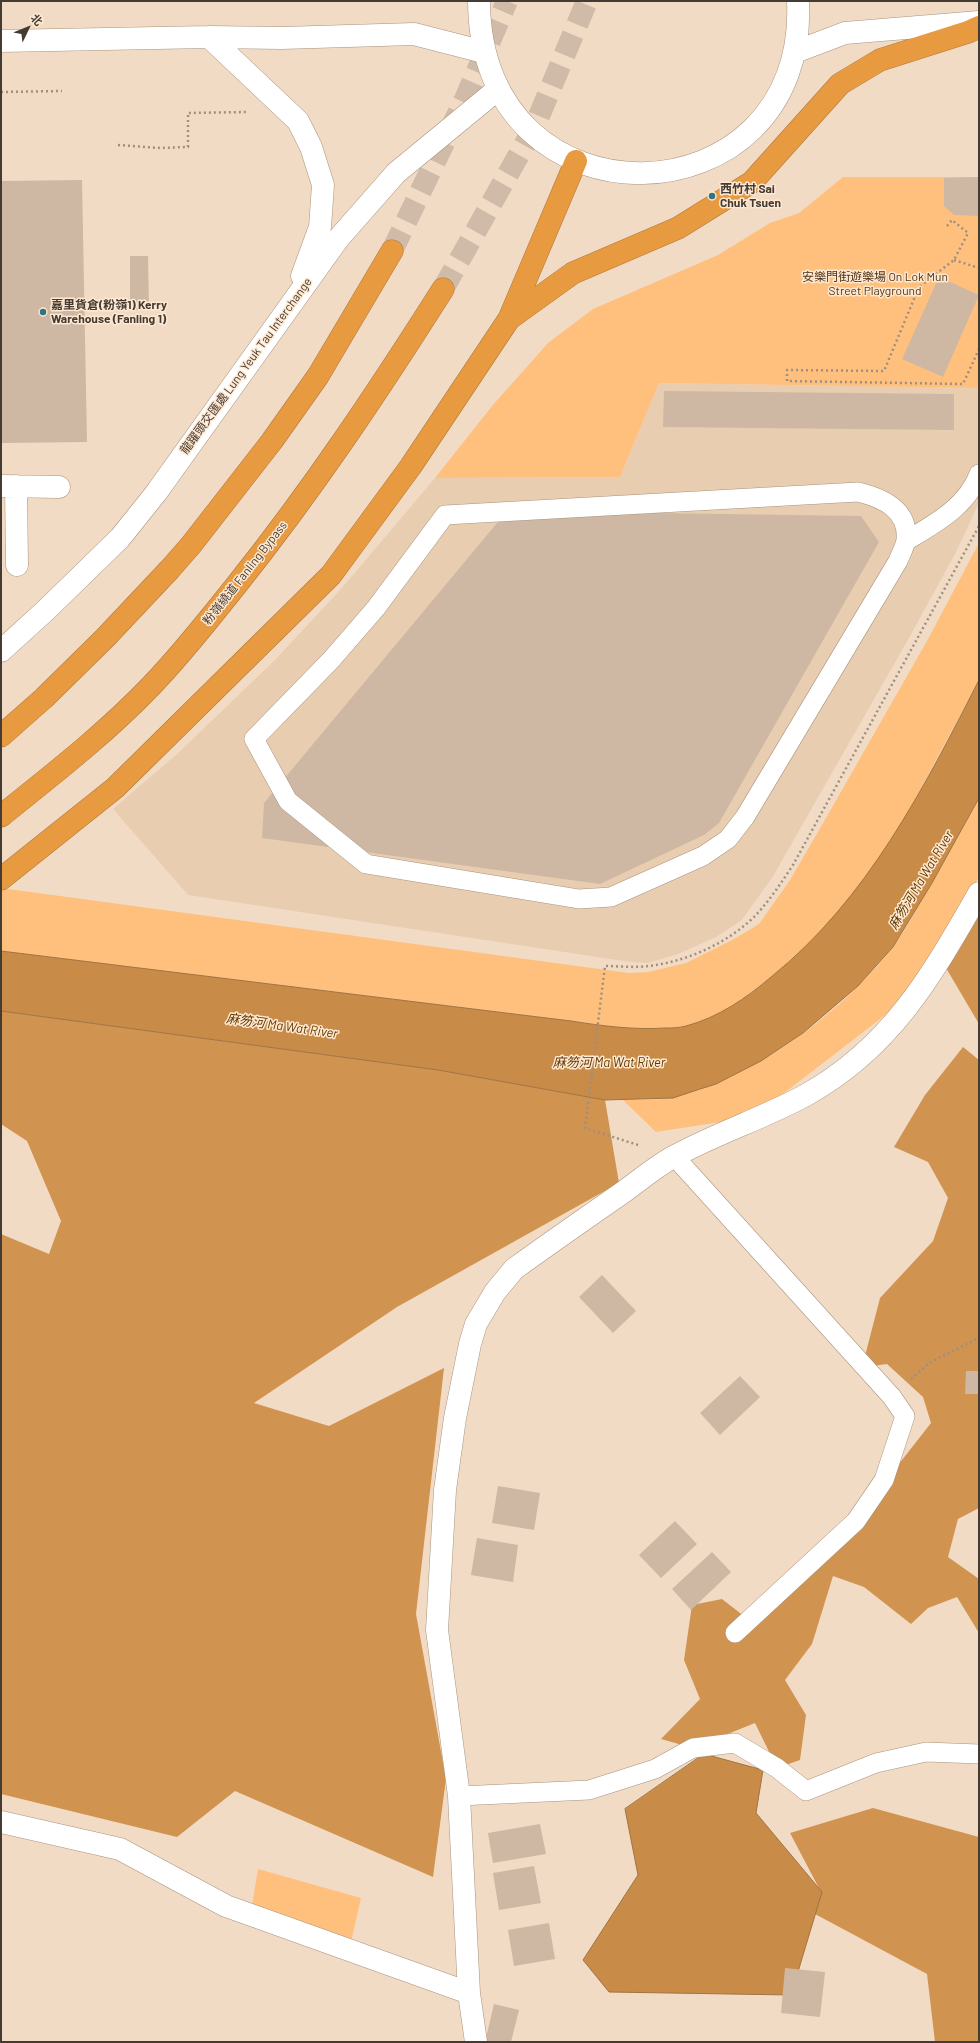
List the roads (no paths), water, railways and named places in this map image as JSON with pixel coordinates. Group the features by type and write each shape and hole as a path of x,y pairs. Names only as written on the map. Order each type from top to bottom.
{"highway":[{"path":"509,319 572,273 678,228 752,182 840,84 880,60 968,32 979,27"},
{"path":"1,879 115,788 331,575 411,466 509,319 576,161"},
{"path":"1,736 44,698 105,638 191,545 272,441 318,376 392,251"},
{"name":"粉嶺繞道 Fanling Bypass","path":"1,816 66,765 151,686 217,610 279,532 319,477 443,289"}],"main road":[{"path":"479,1 479,26 484,52 498,89 513,112 530,132 552,148 576,161 602,170 630,174 658,174 685,168 711,158 740,139 756,125 773,103 787,79 795,52 800,25 798,1"},
{"path":"795,52 845,33 979,22"},
{"path":"1,41 209,37 282,38 414,34 484,52"},
{"path":"209,37 298,121 311,147 323,185 320,227 294,298"},
{"name":"龍躍頭交匯處 Lung Yeuk Tau Interchange","path":"1,650 45,611 120,538 156,493 294,298 338,239 396,173 498,89"},
{"path":"17,565 9,486 59,487"},
{"path":"476,2042 469,1993 460,1796 436,1630 445,1490 455,1418 474,1330 495,1292 514,1269 674,1156 807,1094 850,1065 876,1043 893,1026 923,988 979,893"},
{"path":"1,1822 120,1849 226,1906 469,1993"}],"lane":[{"path":"906,541 905,523 894,506 876,496 858,492 445,514 376,608 331,660 254,739 288,801 366,864 579,899 611,897 703,856 728,839 753,804 898,561 906,541 950,513 976,484 979,474"},
{"path":"674,1156 892,1397 905,1416 884,1480 856,1521 735,1633"},
{"path":"460,1796 589,1790 655,1769 693,1748 735,1743 777,1768 806,1791 876,1763 926,1752 979,1754"}],"water":[{"name":"麻笏河 Ma Wat River","path":"979,680 979,798 932,883 893,947 858,986 803,1033 761,1061 716,1084 673,1098 605,1100 438,1070 1,1011 1,951 606,1026 630,1028 672,1028 683,1027 710,1018 741,1000 771,977 805,947 836,913 864,878 914,801 937,761"},
{"path":"704,1754 763,1770 756,1813 822,1892 791,1995 609,1992 583,1960 638,1875 625,1809"}],"tunnel":[{"path":"392,251 466,97 507,1"},
{"path":"443,289 534,128 587,1"}],"place":[{"name":"西竹村 Sai Chuk Tsuen","path":"712,196"},
{"name":"嘉里貨倉(粉嶺1) Kerry Warehouse (Fanling 1)","path":"43,312"}],"park label":[{"name":"安樂門街遊樂場 On Lok Mun Street Playground","path":"875,284"}]}
